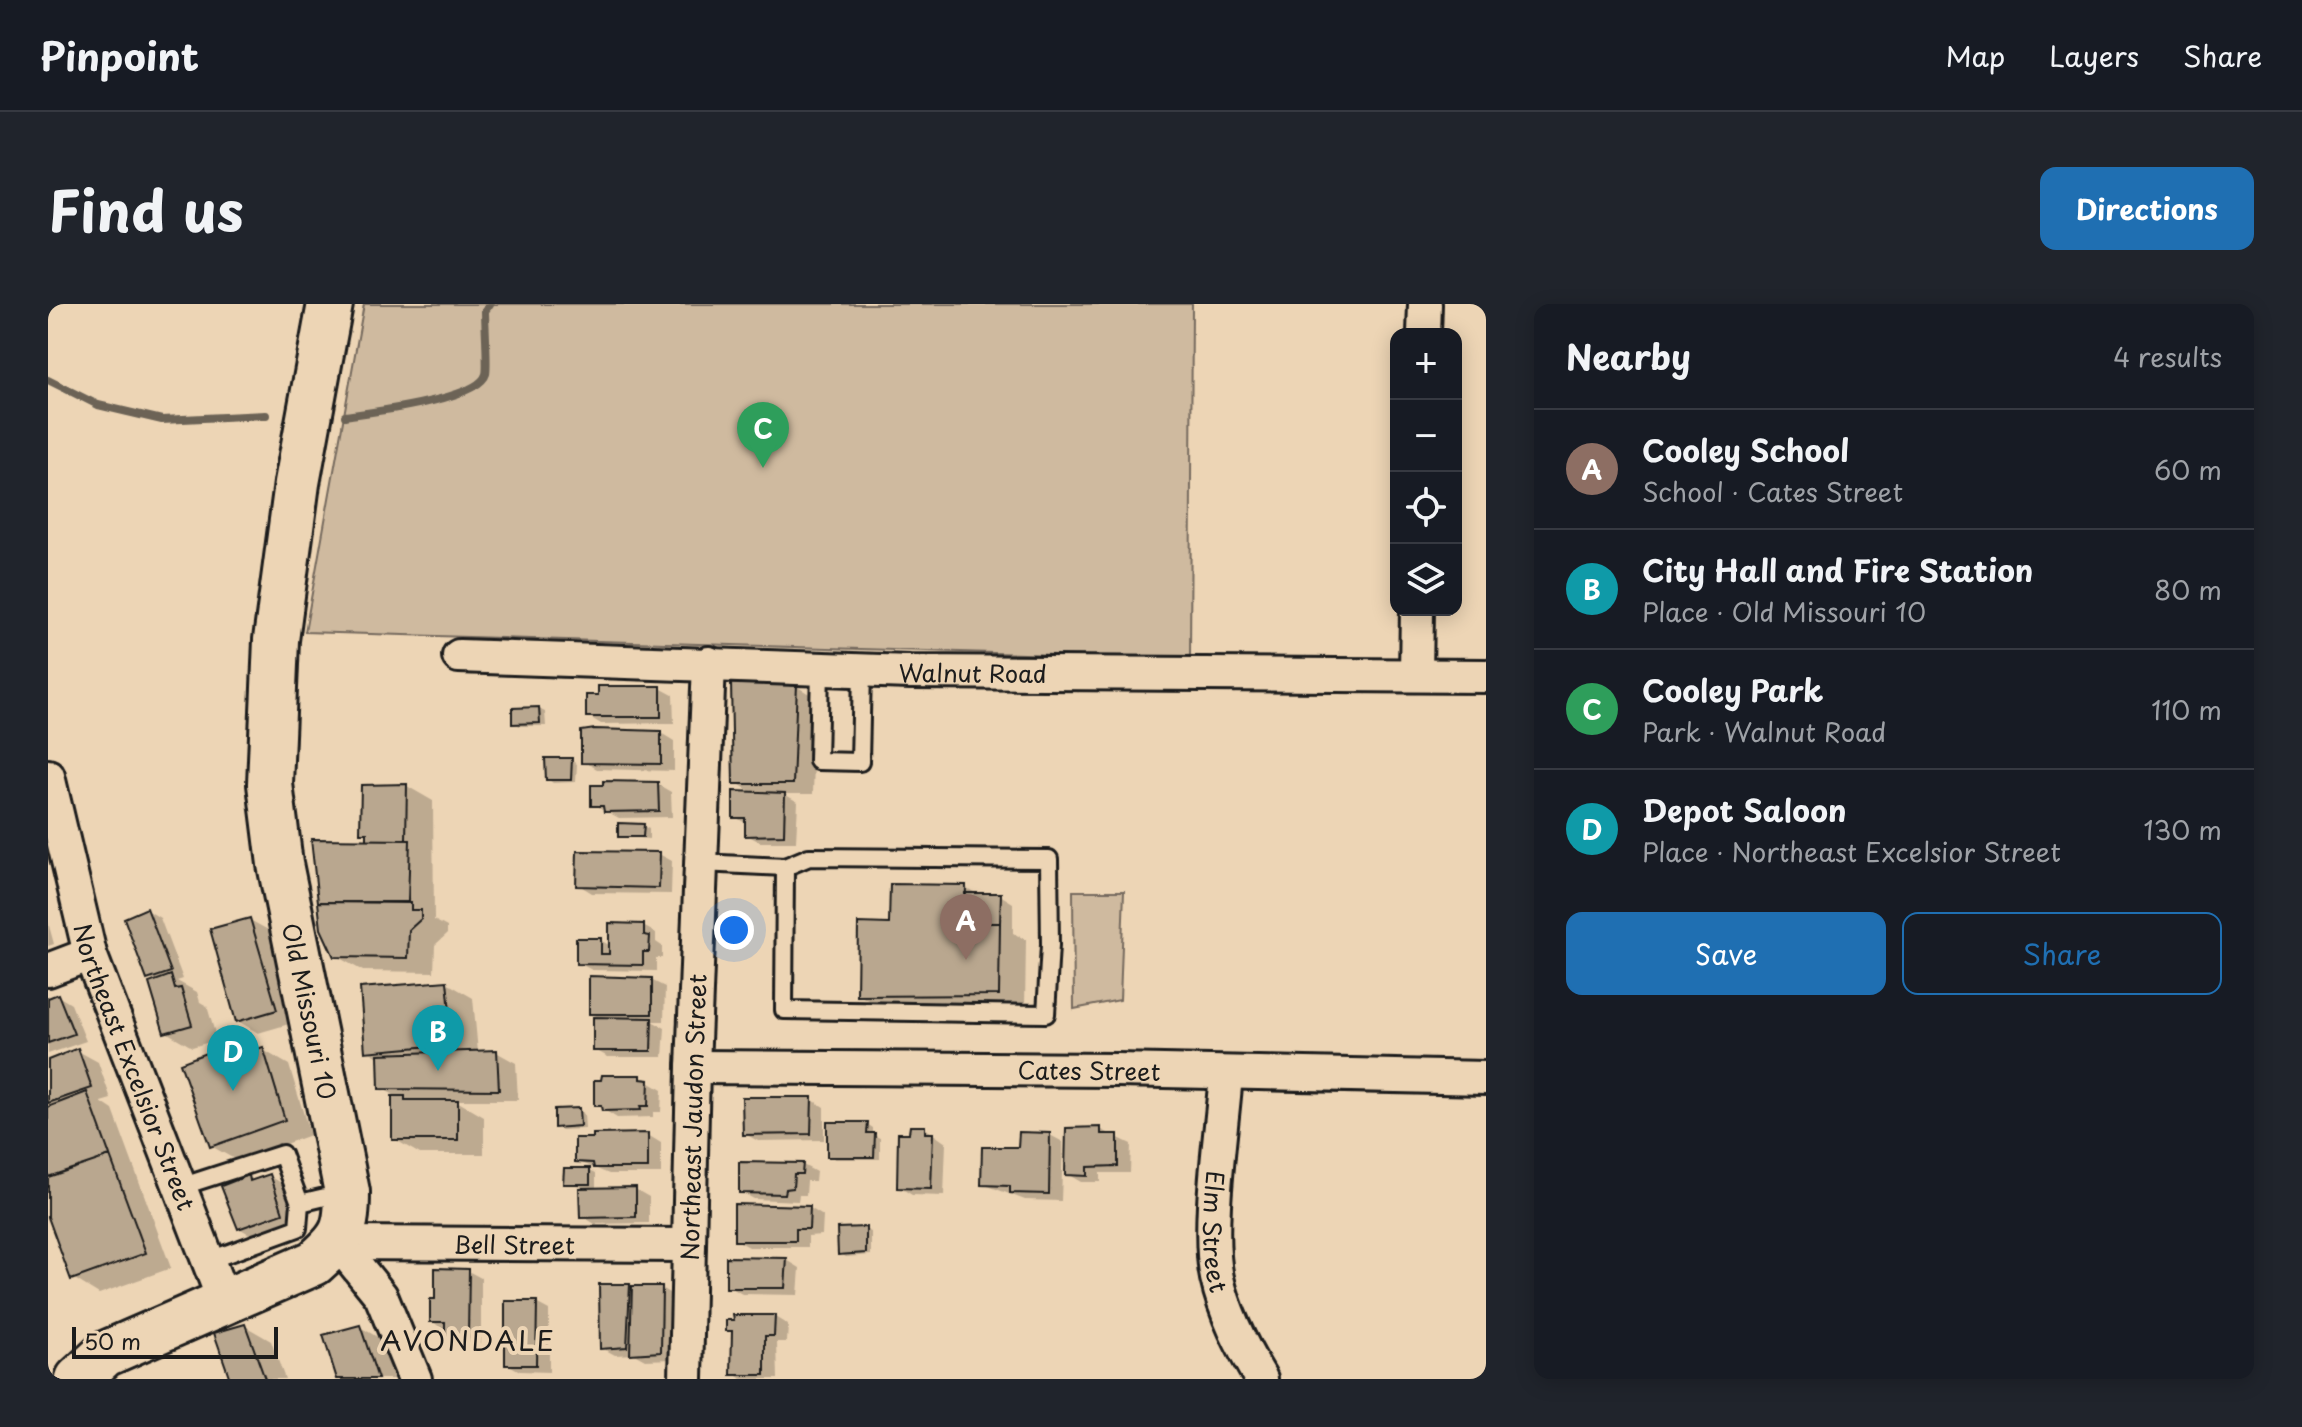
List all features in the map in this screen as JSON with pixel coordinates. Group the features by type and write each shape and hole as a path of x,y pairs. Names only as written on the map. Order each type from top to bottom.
{"street":[{"name":"Old Missouri 10","path":"312,1245 347,1223 347,1192 280,864 270,784 276,640 297,483 330,304"},
{"path":"1424,328 1425,304"},
{"path":"1416,674 1417,616"},
{"name":"Walnut Road","path":"459,656 862,670 1486,676"},
{"name":"Northeast Jaudon Street","path":"686,1379 693,1067 709,663"},
{"name":"Northeast Excelsior Street","path":"48,776 90,954 225,1304"},
{"path":"48,970 90,954"},
{"name":"Cates Street","path":"693,1067 1117,1070 1486,1078"},
{"name":"Elm Street","path":"1226,1074 1215,1235 1217,1276 1238,1340 1261,1379"},
{"path":"78,1379 105,1354 225,1304 312,1245 381,1296 415,1379"},
{"name":"Bell Street","path":"312,1245 689,1245"}],"lane":[{"path":"820,668 818,761 860,762 862,670"},
{"path":"701,863 785,867 809,857 1049,859 1050,945 1046,1014 784,1010 785,867"},
{"path":"180,1187 282,1154 300,1203 312,1245 207,1261"},
{"path":"300,1203 347,1192"}],"shaded area":[{"path":"364,304 1192,304 1190,659 305,632"},
{"path":"1073,891 1124,891 1120,1000 1074,1009"}],"building":[{"path":"731,683 797,684 793,784 733,784"},
{"path":"598,686 661,686 661,717 586,717 586,695 598,695"},
{"path":"539,707 540,723 512,724 512,708"},
{"path":"581,731 661,731 661,764 581,763"},
{"path":"545,758 572,758 571,780 546,780"},
{"path":"603,781 658,782 659,811 604,812 603,806 591,806 591,785 603,785"},
{"path":"407,784 406,840 367,840 367,833 360,833 361,785"},
{"path":"733,791 785,793 784,835 745,836 745,818 733,818"},
{"path":"618,823 644,824 643,837 618,837"},
{"path":"311,839 410,840 408,902 318,902"},
{"path":"577,851 660,852 659,888 576,886"},
{"path":"890,884 966,885 965,923 1000,923 999,995 857,996 858,923 889,924"},
{"path":"965,893 1001,893 1000,923 965,923"},
{"path":"318,902 411,903 411,910 421,910 421,919 409,930 408,958 334,957 321,929"},
{"path":"147,908 171,972 147,980 124,918"},
{"path":"250,918 277,1010 236,1022 210,929"},
{"path":"609,923 644,924 644,935 650,936 649,952 643,952 643,965 576,964 576,938 601,938 601,954 609,954"},
{"path":"171,975 175,989 181,988 192,1025 164,1033 149,983"},
{"path":"589,976 652,978 652,1014 589,1014"},
{"path":"447,981 453,1044 365,1052 360,988"},
{"path":"58,994 74,1034 48,1043 48,998"},
{"path":"593,1017 652,1018 651,1051 593,1051"},
{"path":"263,1047 285,1120 210,1147 180,1063 216,1049 220,1062"},
{"path":"78,1048 92,1088 48,1103 48,1060"},
{"path":"497,1050 499,1090 379,1089 378,1054"},
{"path":"602,1075 641,1075 641,1079 649,1080 648,1106 640,1106 641,1110 602,1111 601,1106 594,1106 594,1080 601,1080"},
{"path":"87,1092 110,1156 48,1177 48,1107"},
{"path":"392,1096 405,1096 405,1100 458,1100 458,1140 392,1140"},
{"path":"742,1097 812,1097 811,1134 743,1135"},
{"path":"579,1108 580,1126 554,1128 554,1109"},
{"path":"827,1122 868,1122 867,1133 875,1133 874,1157 827,1157"},
{"path":"910,1126 925,1126 925,1133 933,1133 931,1189 897,1188 898,1133 909,1133"},
{"path":"1101,1127 1101,1134 1118,1134 1118,1166 1087,1167 1087,1176 1065,1175 1066,1128"},
{"path":"1019,1132 1050,1133 1049,1194 1010,1193 1010,1186 981,1185 982,1147 1018,1147"},
{"path":"648,1133 648,1168 594,1168 593,1163 575,1162 575,1138 593,1138 593,1134"},
{"path":"110,1156 146,1253 71,1280 48,1217 48,1177"},
{"path":"739,1162 803,1163 802,1174 794,1174 793,1188 786,1189 785,1194 739,1193"},
{"path":"564,1168 590,1168 590,1184 563,1184"},
{"path":"270,1174 283,1213 238,1229 221,1186 249,1175 250,1181"},
{"path":"636,1187 636,1217 580,1218 579,1188"},
{"path":"734,1204 810,1206 809,1229 796,1229 796,1241 734,1241"},
{"path":"866,1227 866,1253 838,1255 837,1228"},
{"path":"726,1257 787,1258 785,1288 726,1288"},
{"path":"435,1268 469,1269 468,1337 445,1337 445,1322 430,1322 430,1299 435,1299"},
{"path":"599,1284 630,1284 627,1347 600,1349"},
{"path":"632,1286 662,1286 661,1352 630,1354"},
{"path":"505,1301 537,1301 536,1365 505,1365"},
{"path":"733,1315 775,1315 774,1336 765,1336 765,1375 731,1375 732,1331 726,1331 726,1320 734,1320"},
{"path":"245,1324 265,1379 230,1379 214,1333"},
{"path":"360,1325 378,1379 337,1379 323,1335"}],"waterway":[{"path":"345,416 445,398 479,383 486,374 485,311 490,304"},
{"path":"48,380 98,405 162,420 266,415"}],"place":[{"name":"Cooley Park","path":"763,468"},
{"name":"Cooley School","path":"966,960"},
{"name":"City Hall and Fire Station","path":"438,1071"},
{"name":"Depot Saloon","path":"233,1091"}],"district":[{"name":"AVONDALE","path":"468,1339"}]}
